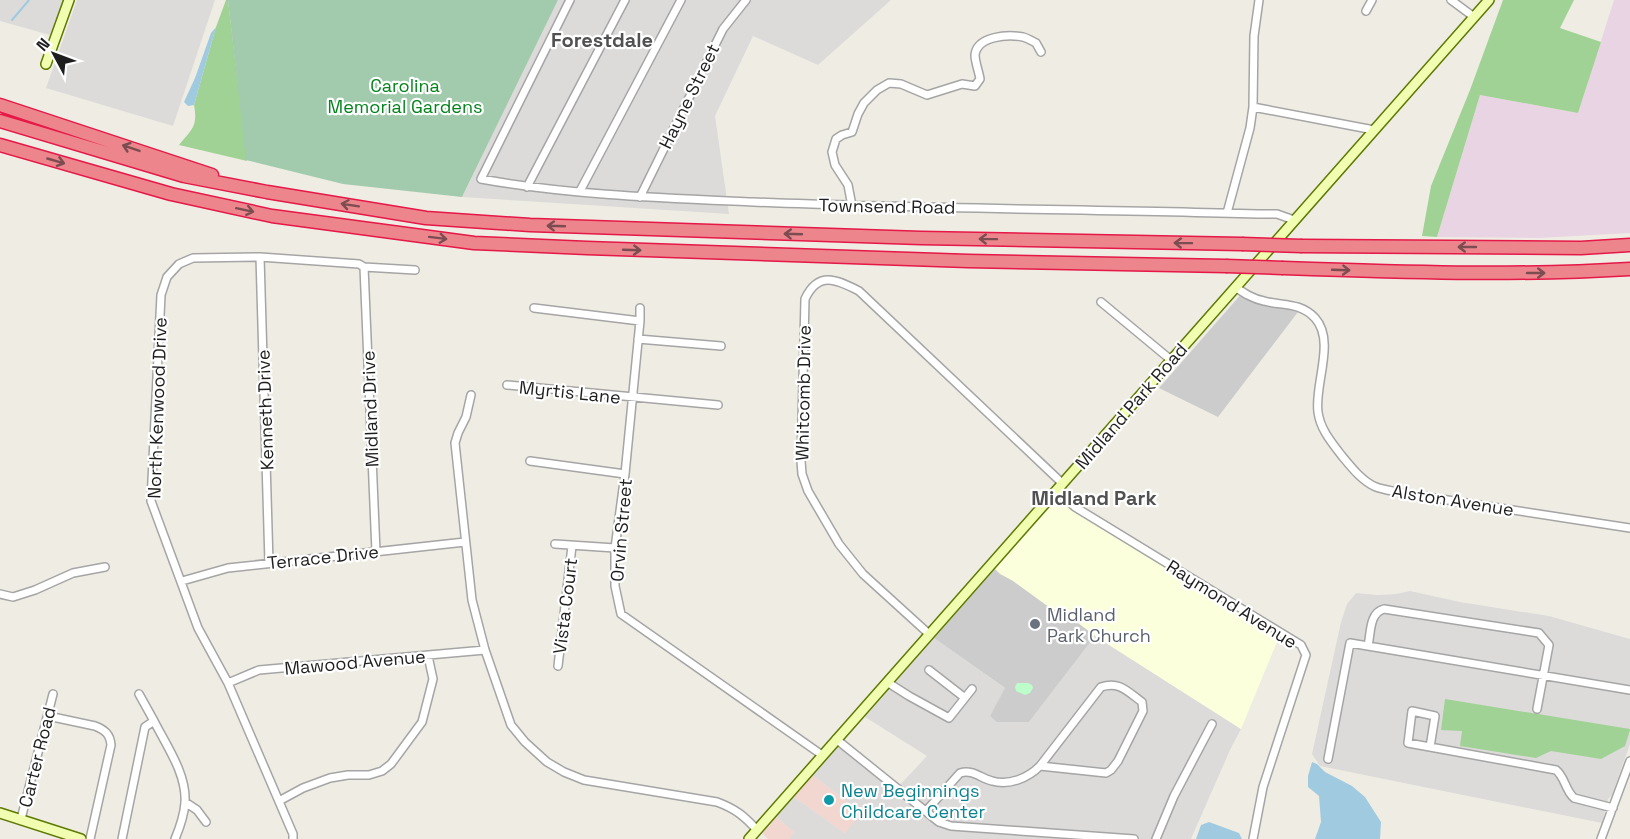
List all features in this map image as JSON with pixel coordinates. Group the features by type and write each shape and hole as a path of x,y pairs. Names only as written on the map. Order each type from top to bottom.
{"highway":[{"path":"0,105 267,192"},
{"path":"0,121 184,176 426,218 530,225 921,238 1302,246 1581,248 1630,245"},
{"path":"1,145 171,194 272,216 474,243 956,261 1443,273 1571,273 1630,269"}],"street":[{"path":"46,64 69,0"},
{"name":"Townsend Road","path":"570,0 481,178 528,187 640,197 852,206 1277,214 1294,220"},
{"path":"528,187 625,0"},
{"path":"580,191 681,0"},
{"name":"Hayne Street","path":"640,197 723,29 746,0"},
{"path":"1227,213 1253,108 1254,36 1259,0"},
{"path":"1366,11 1372,0"},
{"path":"1450,0 1474,16"},
{"name":"Midland Park Road","path":"749,839 1489,0"},
{"path":"852,206 848,185 835,165 832,152 836,139 852,132 864,103 877,90 890,84 901,84 927,95 962,84 975,86 980,79 975,56 980,45 993,38 1023,37 1036,43 1041,52"},
{"path":"1253,108 1374,130"},
{"name":"North Kenwood Drive","path":"293,839 293,834 228,683 198,628 151,501 161,295 167,277 179,264 193,258 260,257 415,270"},
{"name":"Kenneth Drive","path":"260,257 269,563"},
{"name":"Midland Drive","path":"364,267 376,552"},
{"name":"Whitcomb Drive","path":"873,305 859,291 841,282 830,280 819,282 810,288 805,299 802,474 808,490 845,551 863,574 929,634"},
{"name":"Alston Avenue","path":"1235,287 1264,302 1301,308 1316,319 1322,331 1324,345 1324,361 1318,394 1318,412 1323,428 1347,462 1374,487 1630,528"},
{"path":"1101,302 1171,360"},
{"name":"Raymond Avenue","path":"873,305 1059,487 1075,507 1301,645 1306,655 1263,787 1253,839"},
{"path":"534,308 640,321"},
{"name":"Orvin Street","path":"640,308 633,398 615,548 615,586 621,614 822,755"},
{"path":"638,339 721,346"},
{"name":"Myrtis Lane","path":"507,385 718,405"},
{"path":"471,395 466,417 455,442 465,543 472,600 486,651 511,725 525,742 547,762 564,772 584,780 717,802 741,813 758,830"},
{"path":"530,461 625,474"},
{"name":"Terrace Drive","path":"182,581 228,568 465,543"},
{"path":"555,544 615,548"},
{"name":"Vista Court","path":"558,666 572,546"},
{"path":"0,594 13,597 73,573 105,567"},
{"path":"1368,646 1373,618 1384,609 1539,633 1550,645 1537,710"},
{"path":"1328,759 1350,643 1630,690"},
{"name":"Mawood Avenue","path":"228,683 259,670 486,651"},
{"path":"279,801 322,781 348,775 369,775 382,771 391,764 422,722 434,679 429,656"},
{"path":"928,670 965,698"},
{"path":"887,682 949,718 972,689"},
{"path":"926,811 960,773 967,771 993,782 1012,782 1031,774 1040,766 1101,687 1110,684 1119,686 1142,702 1143,711 1118,761 1111,770 1106,773 1040,766"},
{"name":"Carter Road","path":"21,819 53,694"},
{"path":"139,694 183,782 185,802 182,823 175,839"},
{"path":"1430,747 1435,716 1412,711 1408,743 1556,770 1574,798 1613,808"},
{"path":"48,716 96,726 103,729 110,738 111,745 90,839"},
{"path":"122,839 145,727 154,720"},
{"path":"1156,839 1174,796 1212,724"},
{"path":"836,739 939,822 951,825 1134,839"},
{"path":"1601,839 1630,761"},
{"path":"185,802 206,822"},
{"path":"0,813 81,839"}],"shaded area":[{"path":"0,0 63,0 50,35 0,21"},
{"path":"77,0 215,0 173,126 46,88"},
{"name":"Forestdale","path":"558,0 891,0 818,65 753,36 715,116 729,214 462,197"},
{"path":"1614,0 1630,0 1630,233 1539,238 1437,237 1480,95 1578,113"},
{"path":"1243,292 1301,308 1218,417 1159,388"},
{"path":"1061,495 1281,632 1241,729 1078,623 1046,605 995,569"},
{"path":"995,569 1095,636 1029,722 997,722 990,716 1005,688 934,638"},
{"path":"1410,591 1460,602 1549,616 1630,639 1630,744 1612,795 1608,799 1602,823 1320,766 1312,754 1347,604 1356,593 1378,595"},
{"path":"1095,636 1241,729 1191,839 789,839 794,832 776,817 794,797 845,833 861,812 812,775 841,743 897,788 927,756 865,717 934,638 1006,689 990,716 1029,722"},
{"path":"812,775 862,813 845,833 794,797"},
{"path":"776,817 794,832 789,839 768,839 762,833"}],"green space":[{"path":"226,0 228,0 247,161 179,145 191,131 194,123 194,105"},
{"name":"Carolina Memorial Gardens","path":"228,0 558,0 462,197 343,184 246,160"},
{"path":"1503,0 1574,0 1560,28 1601,42 1578,113 1480,95 1437,237 1422,236 1431,186"},
{"path":"1017,683 1028,683 1033,688 1025,695 1016,691"},
{"path":"1445,699 1630,730 1625,746 1601,759 1551,751 1536,758 1460,746 1462,731 1441,730"}],"water":[{"path":"216,27 194,105 188,106 184,102 211,33"},
{"path":"1312,762 1325,772 1352,786 1365,797 1381,822 1380,839 1315,839 1321,822 1319,796 1308,787"},
{"path":"1209,822 1239,833 1242,839 1196,839 1201,825"}],"waterway":[{"path":"12,20 29,0"}],"place":[{"name":"Midland Park Church","path":"1035,624"},
{"name":"New Beginnings Childcare Center","path":"829,800"}],"district":[{"name":"Forestdale","path":"602,40"},
{"name":"Midland Park","path":"1094,498"}]}
